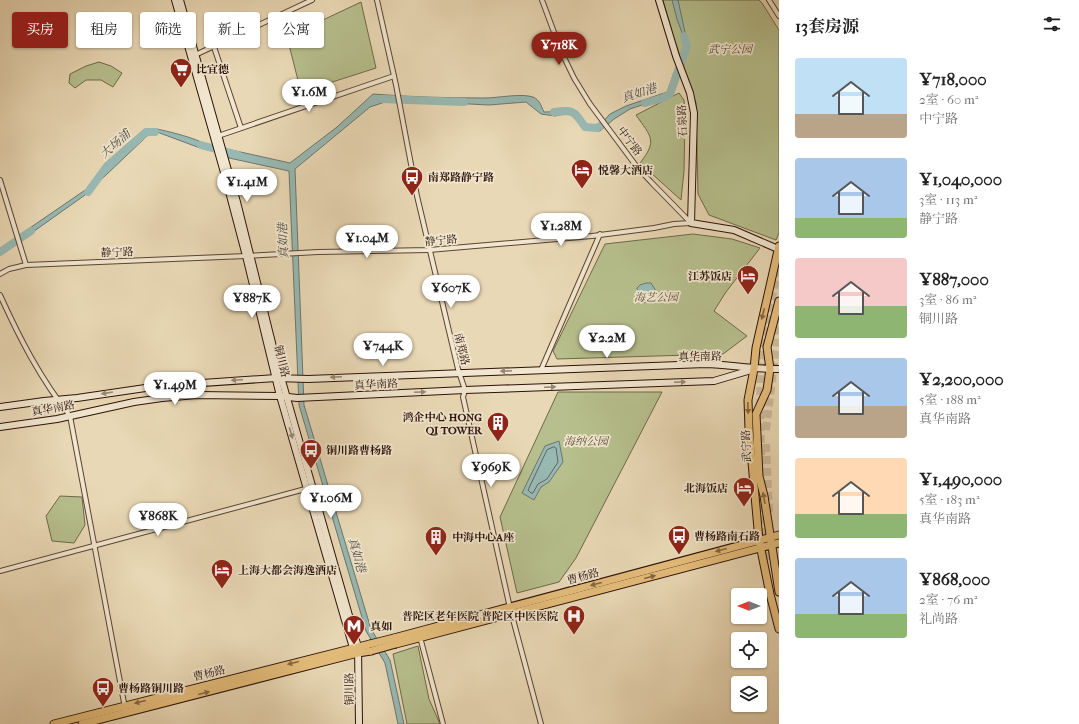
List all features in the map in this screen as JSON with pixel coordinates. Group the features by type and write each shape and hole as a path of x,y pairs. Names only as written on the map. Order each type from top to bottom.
{"main road":[{"name":"铜川路","path":"175,0 218,136 218,144"},
{"name":"铜川路","path":"180,0 193,56 222,155 248,256 278,378 280,396 310,488"},
{"name":"石泉路","path":"659,0 676,56 690,93 694,113 691,223"},
{"path":"691,223 734,230 778,247"},
{"name":"武宁路","path":"778,247 756,348 754,369 748,400 749,430 759,543 779,628"},
{"name":"武宁路","path":"779,301 767,347 770,369 767,390 756,414 759,476 779,592"},
{"name":"真华南路","path":"0,407 159,386 278,378 705,364 754,369 779,369"},
{"name":"真华南路","path":"0,427 70,416 134,402 197,395 287,396 311,398 465,390 714,381 754,369"},
{"name":"铜川路","path":"278,378 287,396 310,488 356,649 360,724"},
{"name":"曹杨路","path":"54,724 125,709 356,649 371,648 510,610 571,598 759,543 779,534"},
{"name":"曹杨路","path":"759,543 771,545 779,543"},
{"name":"曹杨路","path":"82,724 125,709"}],"street":[{"path":"260,25 312,0"},
{"name":"南郑路","path":"377,0 397,88 400,112 429,250 459,373 465,390 463,397 510,610 541,724"},
{"name":"中宁路","path":"542,0 561,51 574,78 590,104 646,177 691,223"},
{"path":"769,0 779,16"},
{"path":"193,56 212,48"},
{"path":"214,48 241,128"},
{"path":"218,136 394,76"},
{"path":"0,180 26,265"},
{"name":"静宁路","path":"0,274 9,269 26,265 292,253 429,250 600,234 691,223"},
{"path":"541,370 600,234"},
{"path":"0,295 44,382 70,416 125,709"},
{"path":"0,571 310,488"},
{"path":"419,635 443,724"}],"green space":[{"name":"武宁公园","path":"663,0 759,0 779,30 779,233 776,240 709,215 698,194 696,103 673,36"},
{"path":"361,2 376,68 301,92 290,48 324,48 324,20"},
{"path":"99,62 111,66 122,73 113,87 101,80 86,80 75,88 69,83 70,74 86,66"},
{"path":"679,93 684,100 685,119 684,171 681,200 640,163 651,144 649,134 636,115"},
{"name":"海艺公园","path":"693,234 732,239 760,248 726,292 714,311 747,336 723,354 557,359 553,351 605,244"},
{"name":"海纳公园","path":"558,392 662,392 576,558 559,582 517,593 500,517"},
{"path":"60,496 82,497 85,525 74,543 52,541 46,516"},
{"path":"418,646 429,699 440,724 407,724 393,654"}],"water":[{"path":"672,0 678,0 688,46 684,65 682,61 687,46"},
{"path":"676,67 678,71 678,79 670,94 630,109 614,119 600,131 585,130 573,115 569,113 555,116 541,114 526,102 489,105 391,100 370,107 295,169 304,405 371,629 390,660 404,724 398,724 385,663 366,631 299,405 289,171 229,158 227,149 290,163 337,127 373,94 456,98 528,96 533,97 540,103 544,112 577,111 585,127 597,128 610,114 626,106 667,92"},
{"path":"157,129 179,134 204,143 212,151 157,132 147,136 85,195 23,239 21,234 94,184 107,166 146,132"},
{"path":"646,283 651,283 656,291 650,299 644,303 639,298 637,288"},
{"path":"559,441 563,462 549,482 541,487 534,500 522,493 545,446"}],"waterway":[{"name":"真如港","path":"645,103 663,98 670,94 687,46 684,36"},
{"name":"真如港","path":"381,99 464,102"},
{"name":"真如港","path":"554,112 569,111 575,114 585,127 597,128 600,126"},
{"name":"大场浦","path":"88,192 107,166 146,132 155,132"},
{"name":"大场浦","path":"201,145 238,155"},
{"name":"大场浦","path":"0,252 31,231"}],"tunnel":[{"path":"761,455 760,377 769,309 779,269"},
{"path":"766,430 779,320"},
{"path":"766,444 769,512"},
{"path":"763,504 766,562"}],"place":[{"name":"比宜德","path":"181,88"},
{"name":"悦馨大酒店","path":"582,190"},
{"name":"南郑路静宁路","path":"412,196"},
{"name":"江苏饭店","path":"748,296"},
{"name":"鸿企中心 HONG QI TOWER","path":"498,442"},
{"name":"铜川路曹杨路","path":"311,470"},
{"name":"北海饭店","path":"744,508"},
{"name":"中海中心A座","path":"436,556"},
{"name":"曹杨路南石路","path":"679,556"},
{"name":"上海大都会海逸酒店","path":"222,590"},
{"name":"普陀区老年医院 普陀区中医医院","path":"574,636"},
{"name":"真如","path":"354,646"},
{"name":"曹杨路铜川路","path":"103,708"}]}
